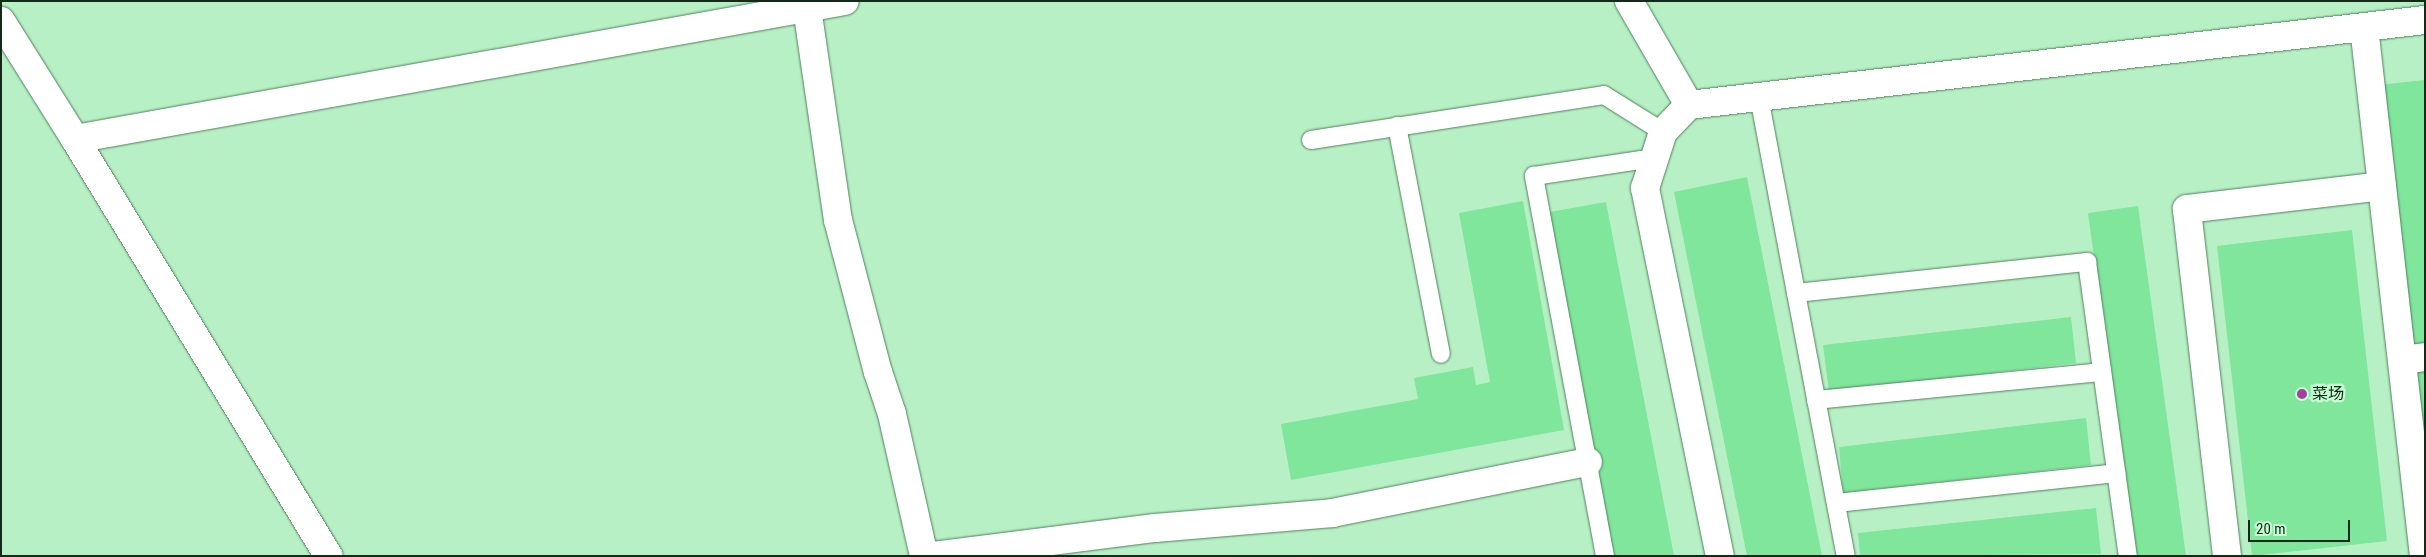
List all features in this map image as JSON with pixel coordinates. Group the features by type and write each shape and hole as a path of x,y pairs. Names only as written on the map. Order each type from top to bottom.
{"street":[{"path":"75,139 806,4 845,1"},
{"path":"1629,1 1688,105"},
{"path":"806,4 838,220 878,372 892,414 924,556"},
{"path":"1720,556 1645,188 1663,132 1688,105 2425,20"},
{"path":"1,21 329,556"},
{"path":"2364,27 2382,186 2413,359 2424,556"},
{"path":"2227,556 2187,209 2382,186"},
{"path":"933,556 1155,528 1332,513 1588,462"}],"lane":[{"path":"1311,140 1604,95 1663,132"},
{"path":"1759,97 1846,556"},
{"path":"1397,126 1441,354"},
{"path":"1605,556 1534,176 1655,158"},
{"path":"1796,293 2087,262 2128,556"},
{"path":"1816,400 2102,372"},
{"path":"1836,503 2116,473"}],"building":[{"path":"2425,80 2425,348 2411,350 2379,85"},
{"path":"1747,177 1822,556 1747,556 1674,192"},
{"path":"1523,201 1564,430 1291,480 1281,424 1418,399 1414,378 1473,367 1476,385 1490,382 1459,213"},
{"path":"1606,202 1674,556 1610,556 1544,213"},
{"path":"2138,206 2186,556 2134,556 2088,213"},
{"name":"菜场","path":"2352,230 2387,541 2252,556 2217,246"},
{"path":"2071,317 2076,363 1829,392 1823,345"},
{"path":"2425,370 2425,461 2413,372"},
{"path":"2086,418 2091,465 1843,493 1839,447"},
{"path":"2096,508 2101,554 1860,556 1858,533"}],"place":[{"name":"菜场","path":"2302,394"}]}
